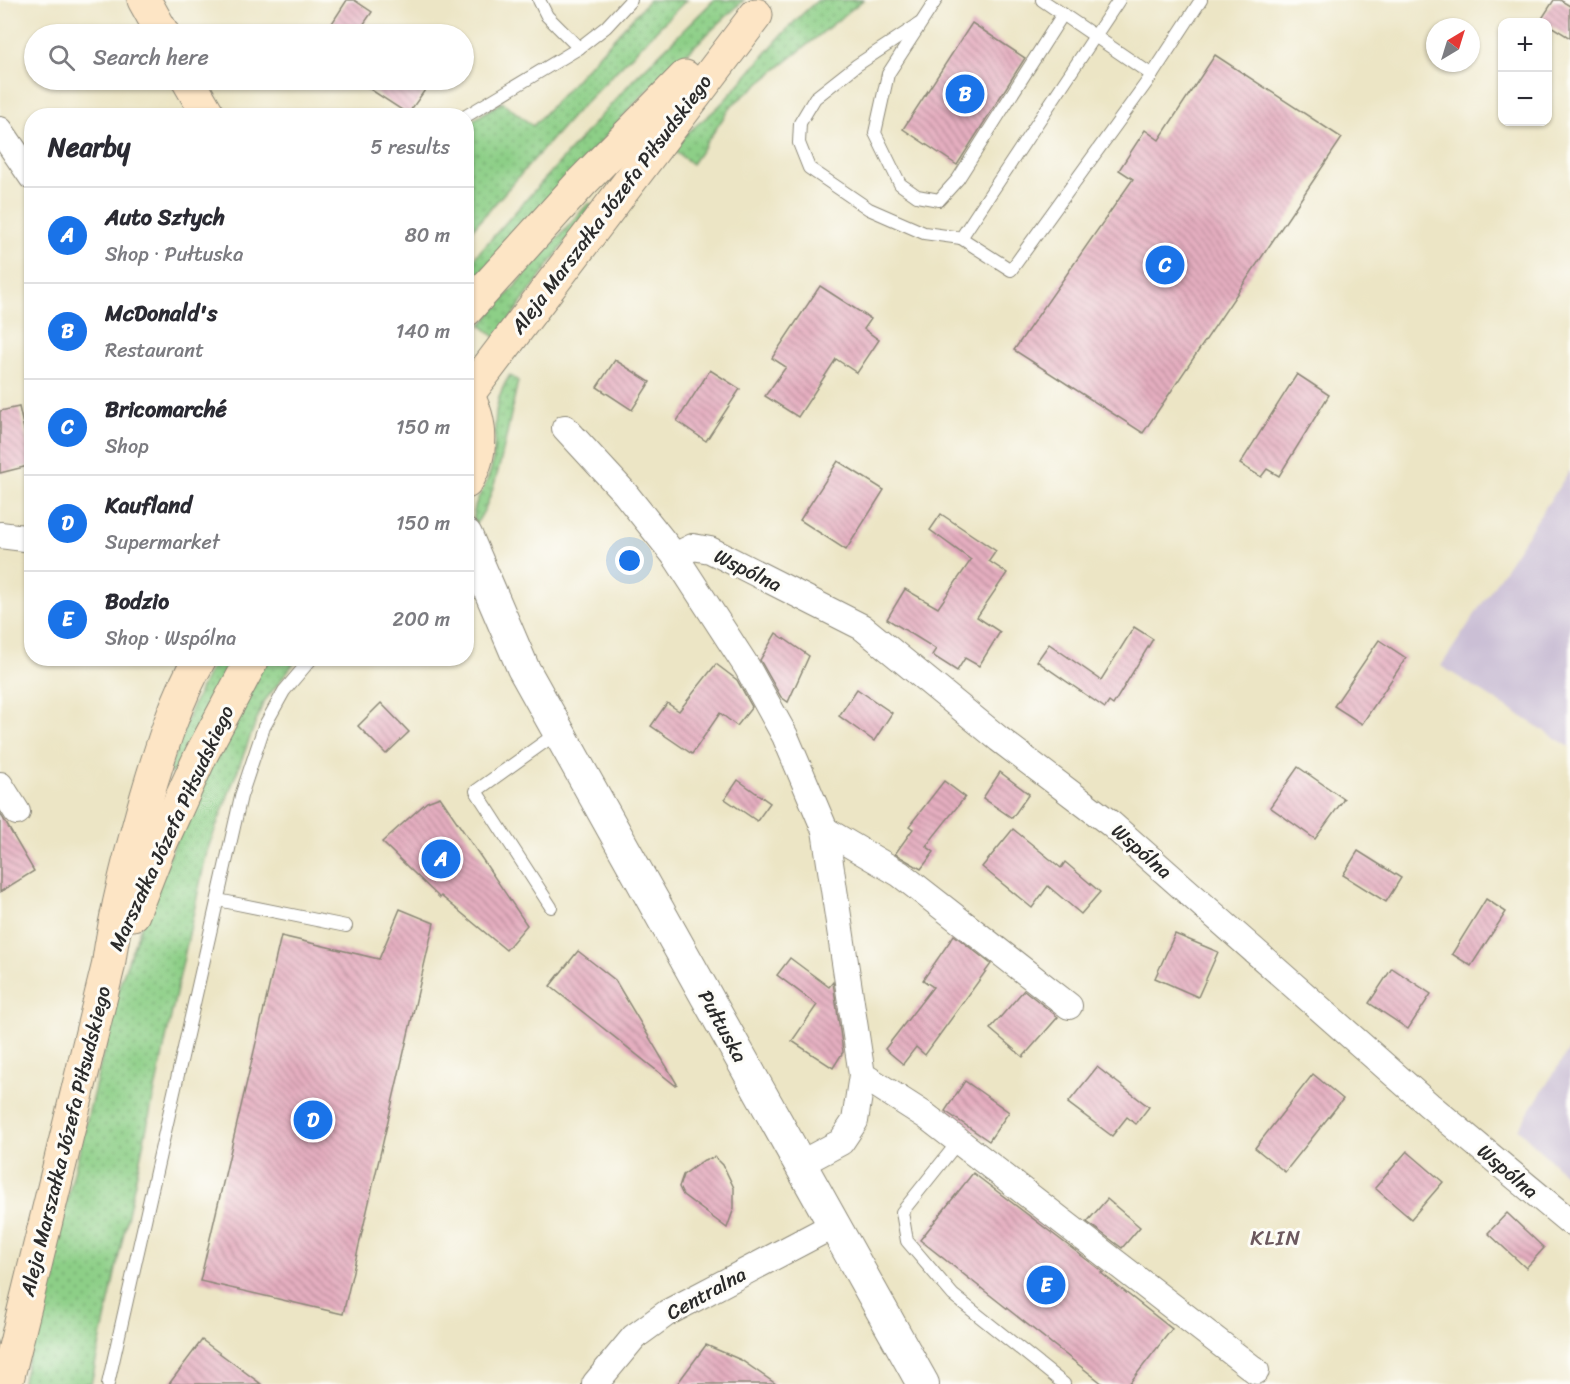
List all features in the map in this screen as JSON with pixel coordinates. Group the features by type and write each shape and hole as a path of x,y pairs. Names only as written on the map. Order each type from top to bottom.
{"main road":[{"path":"144,0 157,24"},
{"name":"Aleja Marszałka Józefa Piłsudskiego","path":"474,301 582,182 678,84 764,7"},
{"name":"Aleja Marszałka Józefa Piłsudskiego","path":"474,384 764,7"},
{"path":"194,90 204,108"},
{"path":"474,408 480,438 474,468"},
{"name":"Marszałka Józefa Piłsudskiego","path":"108,967 116,910 166,735 197,666"},
{"name":"Marszałka Józefa Piłsudskiego","path":"108,967 201,755 249,666"},
{"name":"Aleja Marszałka Józefa Piłsudskiego","path":"6,1384 108,967"}],"street":[{"path":"0,130 24,165"},
{"name":"Wspólna","path":"565,428 624,492 675,556 747,667 774,717 825,830 862,1075 855,1121 841,1142 800,1164"},
{"path":"0,535 24,538"},
{"name":"Wspólna","path":"675,556 693,547 710,550 862,627 999,739 1111,824 1429,1105 1570,1222"},
{"name":"Pułtuska","path":"474,554 523,668 923,1384"},
{"name":"Pułtuska","path":"474,600 523,668"},
{"path":"0,785 17,812"},
{"path":"825,830 900,874 1069,1006"},
{"path":"862,1075 926,1116 1256,1371"},
{"name":"Centralna","path":"595,1384 634,1337 667,1313 834,1225"}],"lane":[{"path":"539,0 547,16 579,48"},
{"path":"474,111 579,48 606,27 631,0"},
{"path":"936,0 888,74 875,133 900,184 917,196 939,200 958,179 1063,14"},
{"path":"1042,0 1152,75"},
{"path":"961,238 1119,0"},
{"path":"922,21 857,64 814,98 800,123 798,143 808,168 869,209 924,233 961,238 1011,270 1152,75 1201,0"},
{"path":"108,1384 241,796 264,728 284,690 305,666"},
{"path":"551,907 476,791 558,732"},
{"path":"218,900 346,926"},
{"path":"958,1142 902,1212 907,1241 953,1294 1064,1384"}],"shaded area":[{"path":"1570,470 1570,747 1441,666"},
{"path":"1570,1048 1570,1179 1518,1129"}],"green space":[{"path":"649,0 686,0 576,112 474,227 474,120 502,102 533,126"},
{"path":"714,0 744,0 643,94 474,285 474,258 633,80"},
{"path":"818,0 863,0 732,105 692,164 673,150 684,136 723,102 781,36"},
{"path":"588,204 593,204 496,338 481,325"},
{"path":"510,375 518,381 502,457 490,497 474,526 477,501 487,482 492,465 496,409 503,387"},
{"path":"212,666 229,666 177,772 171,774 169,770 190,711"},
{"path":"261,666 292,666 263,703 207,851 91,1384 22,1384 121,981 169,857 224,737"}],"building":[{"path":"347,0 354,0 372,12 364,24 331,24"},
{"path":"1554,0 1560,0 1570,6 1570,38 1552,27 1552,18 1542,18"},
{"path":"972,23 1025,58 957,165 903,129"},
{"path":"1215,55 1342,138 1143,433 1014,350 1133,179 1119,170 1145,130 1159,140"},
{"path":"371,90 425,90 412,108 399,108"},
{"path":"820,286 871,319 864,329 879,340 857,373 836,359 798,417 765,396 786,367 772,358"},
{"path":"615,360 650,382 632,410 597,387"},
{"path":"710,370 740,389 706,441 677,421"},
{"path":"1297,374 1329,395 1279,476 1267,469 1261,477 1240,464"},
{"path":"19,407 24,429 24,467 0,473 0,411"},
{"path":"838,461 884,490 846,550 800,520"},
{"path":"941,514 996,551 989,561 1007,573 977,617 1000,632 979,666 965,658 957,671 932,655 936,649 887,619 905,589 938,608 971,560 930,530"},
{"path":"1134,627 1153,639 1113,705 1109,702 1105,708 1037,661 1049,644 1101,680"},
{"path":"776,633 809,656 788,702 781,697 760,660"},
{"path":"1379,640 1406,658 1362,724 1334,706"},
{"path":"716,664 737,680 752,707 737,726 720,713 692,754 651,726 667,703 679,711"},
{"path":"857,689 892,713 874,741 839,716"},
{"path":"381,703 409,732 386,754 358,726"},
{"path":"1298,767 1344,799 1315,839 1270,807"},
{"path":"1000,772 1029,794 1012,818 983,798"},
{"path":"738,780 770,803 757,821 725,799"},
{"path":"944,781 965,797 926,846 934,852 921,869 895,854 913,829 909,826"},
{"path":"440,797 527,925 506,950 441,896 440,898 382,842 427,802"},
{"path":"0,813 34,871 0,892"},
{"path":"1013,829 1061,868 1065,862 1100,892 1081,914 1048,886 1032,908 982,867"},
{"path":"1358,851 1401,878 1386,902 1343,875"},
{"path":"1486,899 1506,912 1471,966 1452,954"},
{"path":"400,909 434,923 343,1314 200,1281 281,936 379,959"},
{"path":"1175,934 1218,952 1198,997 1155,978"},
{"path":"954,935 991,964 925,1055 916,1047 903,1064 885,1049 933,987 923,980"},
{"path":"578,951 615,980 677,1084 675,1085 550,986"},
{"path":"790,958 829,987 833,982 843,1052 833,1068 792,1041 817,1005 777,975"},
{"path":"1392,968 1431,994 1408,1029 1369,1003"},
{"path":"1024,990 1058,1017 1023,1057 990,1029"},
{"path":"1097,1067 1149,1107 1136,1124 1127,1117 1112,1136 1068,1103"},
{"path":"1313,1074 1343,1099 1285,1172 1255,1148"},
{"path":"965,1081 1009,1112 989,1141 945,1111"},
{"path":"1407,1151 1443,1182 1411,1219 1375,1188"},
{"path":"715,1157 723,1165 734,1188 734,1208 727,1228 683,1195 679,1187 683,1175 704,1160"},
{"path":"973,1173 1103,1272 1101,1273 1172,1329 1129,1384 1103,1384 920,1240"},
{"path":"1107,1199 1140,1227 1122,1248 1087,1222"},
{"path":"1507,1213 1544,1248 1526,1268 1488,1233"},
{"path":"202,1340 261,1384 169,1384"},
{"path":"706,1345 741,1360 776,1384 677,1384"}],"place":[{"name":"McDonald's","path":"965,94"},
{"name":"Bricomarché","path":"1165,265"},
{"name":"Auto Sztych","path":"441,859"},
{"name":"Kaufland","path":"313,1120"},
{"name":"Bodzio","path":"1046,1285"}],"district":[{"name":"KLIN","path":"1276,1238"}]}
